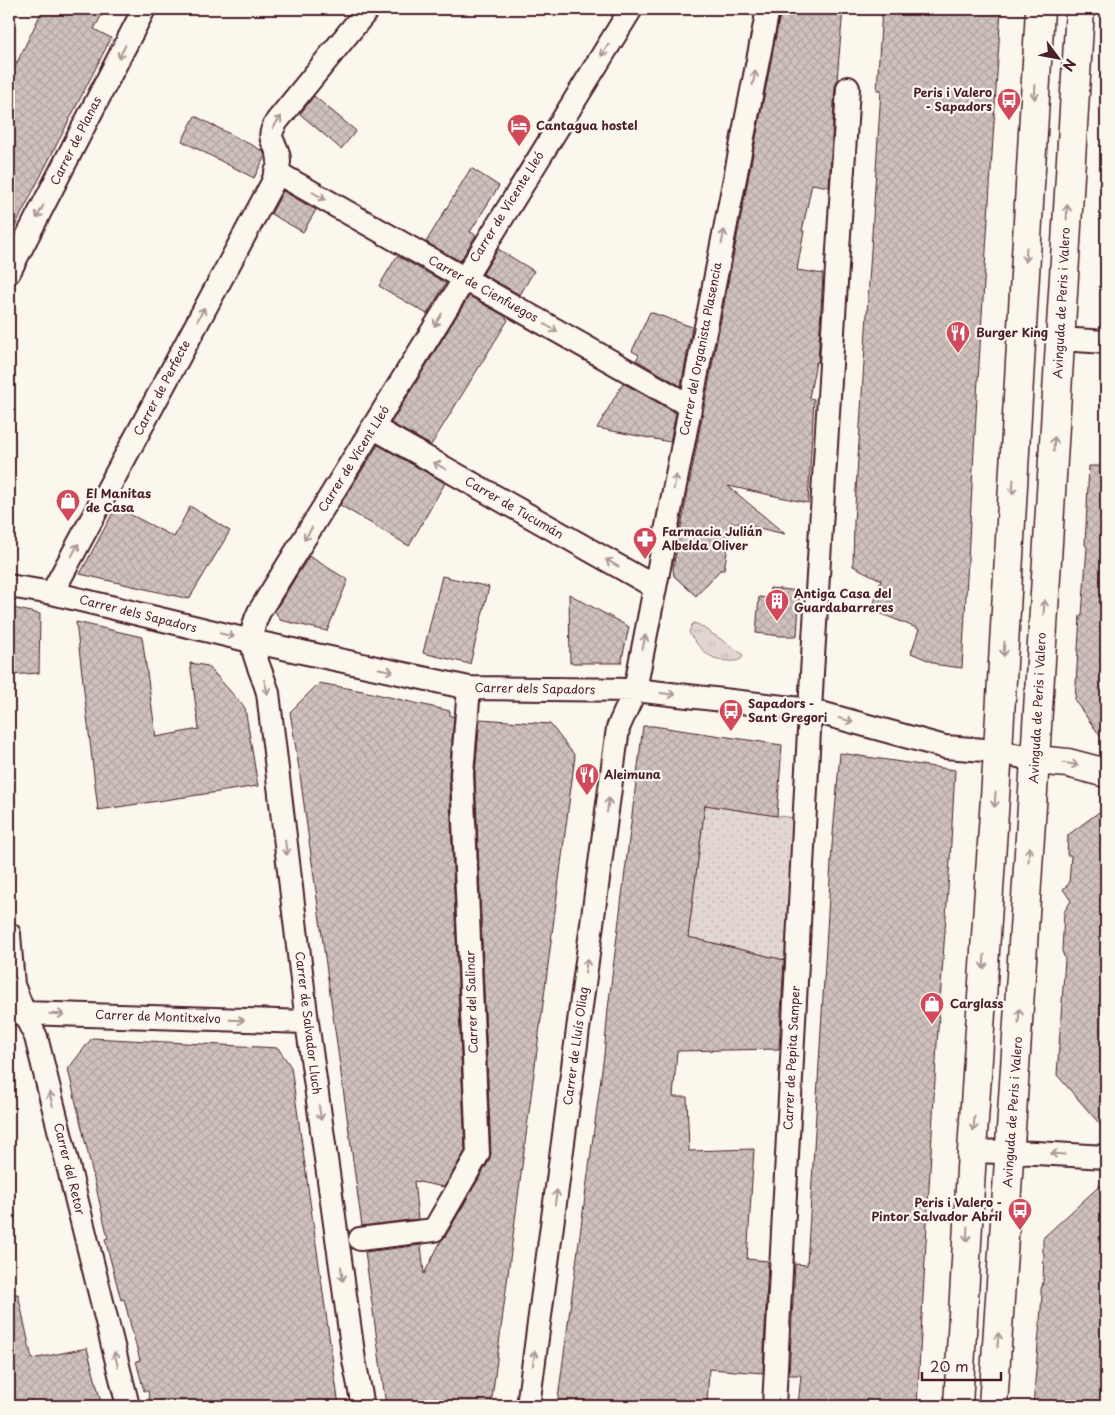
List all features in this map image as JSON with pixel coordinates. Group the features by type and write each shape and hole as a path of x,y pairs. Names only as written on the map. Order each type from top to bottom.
{"main road":[{"path":"958,1406 972,1151 998,751 1040,9"},
{"name":"Avinguda de Peris i Valero","path":"993,1406 1035,760 1080,9"},
{"path":"1035,760 1068,763 1106,773"}],"street":[{"name":"Carrer de Planas","path":"9,272 144,9"},
{"path":"274,178 279,163 278,152 272,139 271,130 368,9"},
{"name":"Carrer de Vicente Lleó","path":"464,279 630,9"},
{"name":"Carrer del Organista Plasencia","path":"635,690 768,9"},
{"name":"Carrer de Pepita Samper","path":"774,1406 812,672 848,88"},
{"name":"Carrer de Cienfuegos","path":"274,178 464,279 690,406"},
{"name":"Carrer de Perfecte","path":"52,593 274,178"},
{"name":"Carrer de Vicent Lleó","path":"251,641 254,623 259,612 464,279"},
{"path":"1060,339 1106,342"},
{"name":"Carrer de Tucumán","path":"374,428 655,587"},
{"name":"Carrer dels Sapadors","path":"9,586 52,593 251,641 469,688 635,690 810,710 944,747 998,751 1035,760"},
{"name":"Carrer de Salvador Lluch","path":"251,641 268,693 307,1022 354,1360 363,1406"},
{"name":"Carrer del Salinar","path":"360,1239 434,1230 478,1154 462,774 469,688"},
{"name":"Carrer de Lluís Oliag","path":"528,1406 618,731 635,690"},
{"name":"Carrer del Retor","path":"9,934 16,1012 36,1038 128,1406"},
{"name":"Carrer de Montitxelvo","path":"16,1012 307,1022"},
{"path":"972,1151 1106,1157"}],"green space":[{"path":"694,623 740,652 743,655 742,658 737,661 727,661 709,655 689,633"},
{"path":"705,805 794,818 784,960 688,937"}],"building":[{"path":"43,9 105,9 94,29 111,38 9,238 9,79"},
{"path":"781,9 843,9 835,87 829,187 812,184 802,231 804,231 797,270 823,274 818,362 816,362 809,398 814,399 808,503 728,486 785,534 732,522 724,570 720,570 696,596 674,576 673,568"},
{"path":"882,9 1001,9 962,668 939,665 911,653 919,629 872,610 881,580 853,566 854,522 881,90 877,90"},
{"path":"314,96 356,131 341,149 300,114"},
{"path":"195,116 263,151 265,156 254,178 182,141"},
{"path":"471,168 499,186 470,232 476,235 460,261 426,242"},
{"path":"283,191 316,210 303,232 271,214"},
{"path":"498,249 534,271 520,295 483,274"},
{"path":"397,256 446,283 427,314 379,286"},
{"path":"469,296 506,317 508,320 431,445 391,423"},
{"path":"650,312 692,327 681,386 636,360 639,355 632,351"},
{"path":"623,383 676,413 670,442 597,428"},
{"path":"378,445 445,483 409,546 340,505"},
{"path":"1089,466 1106,466 1106,744 1075,701 1080,615 1082,615 1087,547 1085,545"},
{"path":"190,506 230,531 189,599 80,574 116,507 174,537"},
{"path":"309,556 348,580 327,631 280,620 275,611"},
{"path":"442,576 489,587 470,664 423,653"},
{"name":"Antiga Casa del Guardabarreres","path":"770,588 800,591 797,636 756,633 759,597 769,598"},
{"path":"569,594 629,627 621,663 570,663"},
{"path":"9,607 40,614 39,673 9,675"},
{"path":"76,622 142,637 156,737 199,729 190,663 208,666 245,708 258,786 98,810"},
{"path":"319,683 450,711 450,716 454,716 449,775 465,1151 444,1187 414,1181 418,1219 362,1226 290,712"},
{"path":"480,719 550,724 575,756 491,1406 386,1406 365,1252 421,1245 424,1274 441,1241 489,1161 491,1154 475,774"},
{"path":"643,726 782,745 777,816 705,805 688,937 784,960 779,1049 677,1051 673,1097 687,1097 689,1151 754,1149 747,1259 768,1261 763,1373 709,1369 707,1406 557,1406 604,1055"},
{"path":"840,753 955,770 937,1043 917,1406 798,1406 801,1375 789,1375 795,1264 807,1265 832,846"},
{"path":"1106,807 1106,1131 1057,1075 1065,959 1062,951 1064,912 1071,901 1063,889 1069,884 1071,855 1067,855 1068,835"},
{"path":"92,1038 278,1048 291,1067 339,1406 151,1406 148,1391 144,1391 136,1361 140,1360 124,1299 121,1300 105,1239 108,1238 68,1069"},
{"path":"1106,1180 1106,1406 1033,1406 1041,1289 1043,1283 1043,1238"},
{"path":"18,1294 32,1359 87,1348 102,1406 9,1406 9,1295"}],"place":[{"name":"Peris i Valero - Sapadors","path":"1009,121"},
{"name":"Cantagua hostel","path":"519,147"},
{"name":"Burger King","path":"958,354"},
{"name":"El Manitas de Casa","path":"68,522"},
{"name":"Farmacia Julián Albelda Oliver","path":"645,560"},
{"name":"Antiga Casa del Guardabarreres","path":"777,622"},
{"name":"Sapadors - Sant Gregori","path":"731,732"},
{"name":"Aleimuna","path":"587,796"},
{"name":"Carglass","path":"932,1025"},
{"name":"Peris i Valero - Pintor Salvador Abril","path":"1020,1231"}]}
